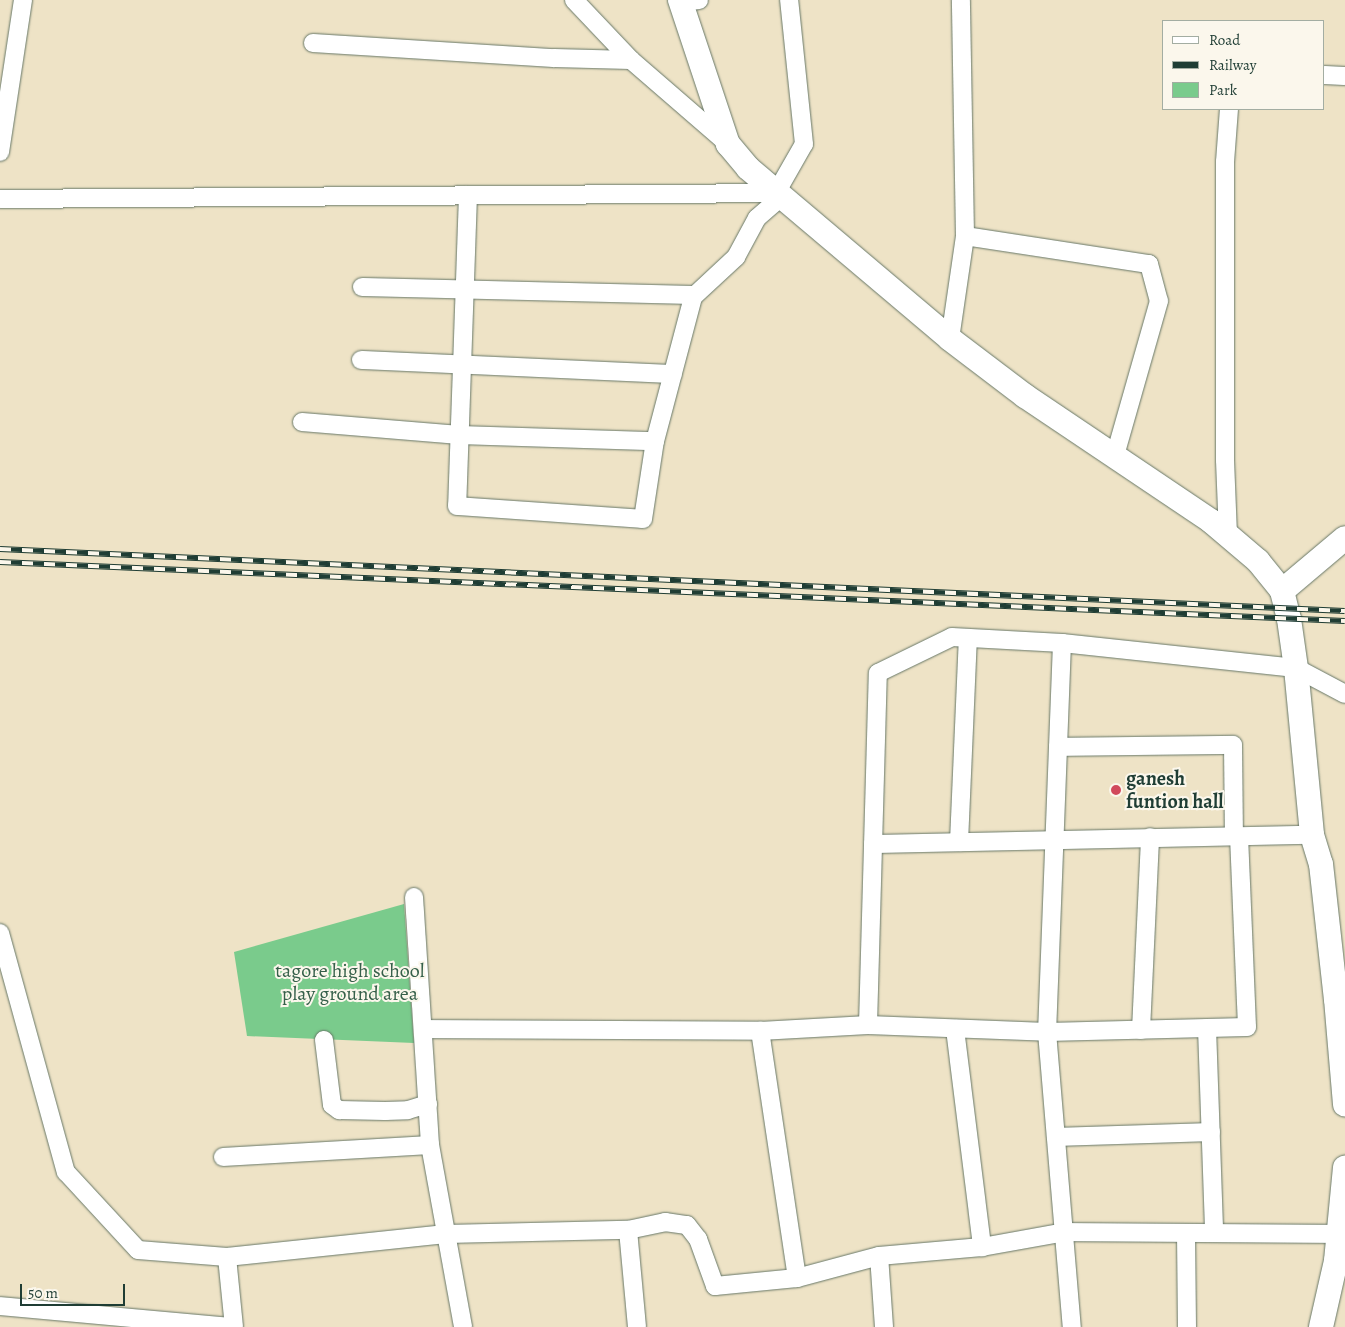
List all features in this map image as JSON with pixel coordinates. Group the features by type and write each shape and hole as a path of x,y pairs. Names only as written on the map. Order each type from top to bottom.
{"main road":[{"path":"687,1 728,144 748,168 950,338 1025,396 1115,455 1228,535 1258,561 1282,591 1290,618 1312,835 1321,864 1340,995 1345,1105"},
{"path":"1282,591 1345,538"},
{"path":"1321,1327 1341,1263 1337,1234 1345,1167"}],"street":[{"path":"0,152 23,0"},
{"path":"574,0 631,60 728,144"},
{"path":"468,196 457,506 643,519 656,441 694,296 736,257 757,218 779,195 804,144 788,0"},
{"path":"950,338 965,236 961,0"},
{"path":"314,43 554,58 631,60"},
{"path":"1325,75 1345,76"},
{"path":"1228,535 1225,460 1225,162 1229,110"},
{"path":"0,199 779,195"},
{"path":"965,236 1149,264 1159,301 1115,455"},
{"path":"362,287 694,296"},
{"path":"360,360 462,363 673,374"},
{"path":"302,422 459,435 656,441"},
{"path":"868,1026 878,672 952,637 1062,643 1296,668 1345,694"},
{"path":"959,842 968,638"},
{"path":"1062,643 1047,1032 1072,1327"},
{"path":"423,1029 760,1030 868,1026 1047,1032 1247,1027 1236,836 1233,745 1058,747"},
{"path":"873,844 1312,835"},
{"path":"1141,1030 1150,837"},
{"path":"414,897 430,1145 463,1327"},
{"path":"0,933 66,1172 138,1250 227,1256 446,1234 628,1230 665,1222 687,1225 698,1239 715,1286 797,1278 879,1256 982,1247 1065,1232 1337,1234"},
{"path":"1208,1028 1214,1233"},
{"path":"955,1029 982,1247"},
{"path":"760,1030 797,1278"},
{"path":"324,1040 332,1105 339,1110 408,1110 428,1104"},
{"path":"1056,1137 1211,1132"},
{"path":"223,1157 430,1145"},
{"path":"628,1230 637,1327"},
{"path":"1186,1233 1187,1327"},
{"path":"0,1306 232,1327 227,1256"},
{"path":"879,1256 884,1327"}],"green space":[{"name":"tagore high school play ground area","path":"404,904 414,1043 247,1036 234,952"}],"railway":[{"path":"0,549 1345,611"},
{"path":"0,562 1345,621"}],"place":[{"name":"ganesh funtion hall","path":"1116,790"}]}
